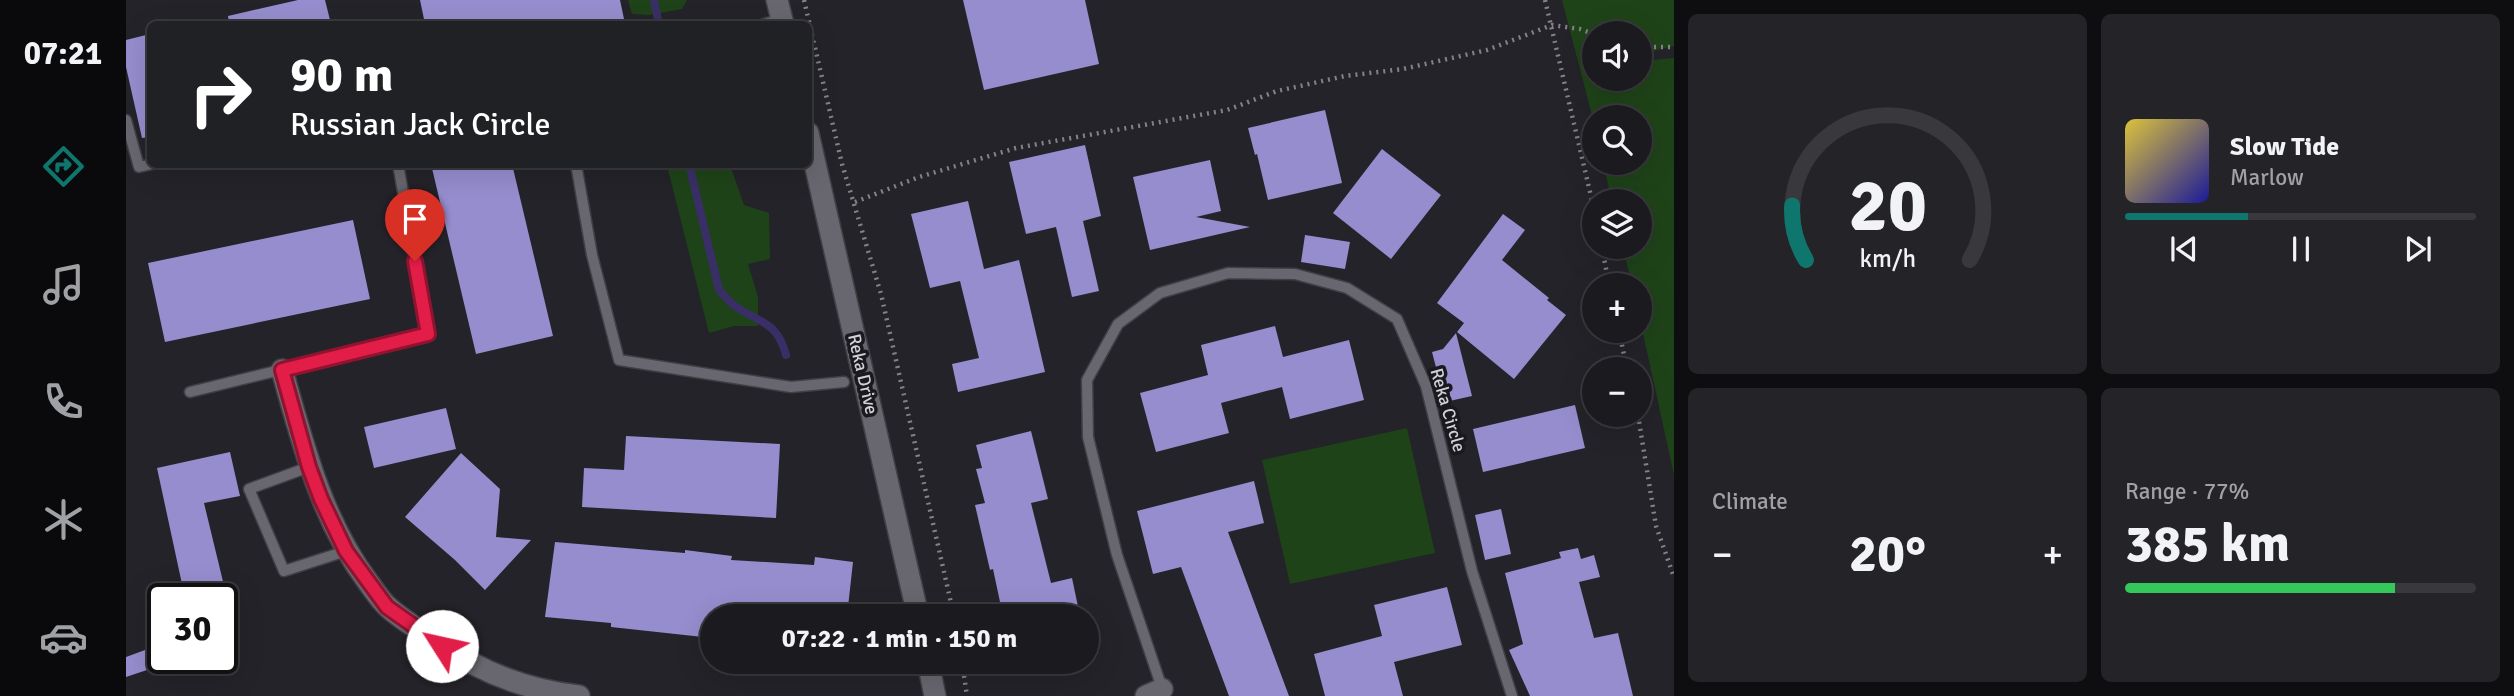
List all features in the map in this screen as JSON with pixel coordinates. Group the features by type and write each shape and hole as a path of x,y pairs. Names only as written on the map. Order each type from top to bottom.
{"street":[{"name":"Reka Drive","path":"812,150 915,604"},
{"path":"282,370 309,467 321,499 346,551 387,607 460,659 506,679 552,693 579,696"},
{"path":"930,674 935,696"}],"lane":[{"path":"126,120 139,167 147,165"},
{"path":"190,392 428,334 399,168"},
{"path":"577,168 592,255 618,360 791,387 844,382"},
{"name":"Reka Circle","path":"1158,694 1117,555 1088,437 1087,380 1118,324 1160,293 1228,273 1295,274 1347,288 1397,319 1426,386 1472,571 1512,696"},
{"path":"309,467 250,489 284,571 346,551"}],"path":[{"path":"804,0 809,21"},
{"path":"1545,0 1589,189"},
{"path":"855,202 919,177 1016,148 1227,110 1277,91 1345,76 1403,69 1487,50 1552,25 1582,30"},
{"path":"812,35 842,164 881,294 951,604"},
{"path":"1652,47 1674,47"},
{"path":"1640,427 1656,526 1674,577"},
{"path":"964,674 967,696"}],"green space":[{"path":"628,0 687,0 682,9 649,15 632,14"},
{"path":"1562,0 1674,0 1674,46 1652,51 1652,21 1582,21 1582,77"},
{"path":"1674,58 1674,475 1652,375 1652,357 1648,357 1645,343 1652,343 1652,273 1629,273 1626,259 1652,259 1652,189 1609,189 1606,175 1652,175 1652,105 1589,105 1586,91 1652,91 1652,60"},
{"path":"668,168 731,168 744,205 769,213 770,259 748,264 758,297 758,326 734,326 709,333"},
{"path":"1407,428 1435,553 1290,584 1262,460"}],"building":[{"path":"298,0 325,0 330,21 229,21 228,16"},
{"path":"420,0 620,0 624,19 614,21 424,21"},
{"path":"963,0 1085,0 1099,64 984,90"},
{"path":"147,35 147,137 142,138 126,67 126,40"},
{"path":"1325,110 1342,183 1268,200 1248,128"},
{"path":"1085,145 1101,216 1083,221 1099,291 1072,297 1056,227 1026,234 1009,162"},
{"path":"1382,149 1441,195 1391,259 1333,213"},
{"path":"1210,160 1221,211 1196,217 1250,227 1150,250 1133,177"},
{"path":"432,168 513,168 553,336 476,354"},
{"path":"968,201 984,269 1019,260 1045,372 958,392 952,364 979,358 960,281 930,288 911,214"},
{"path":"1503,214 1525,230 1502,260 1566,315 1514,379 1457,332 1464,323 1437,303"},
{"path":"353,220 370,299 165,342 148,263"},
{"path":"1305,235 1350,242 1345,269 1301,262"},
{"path":"1275,326 1283,357 1349,340 1364,400 1290,419 1282,387 1221,403 1229,433 1156,452 1140,393 1208,375 1201,345"},
{"path":"1456,333 1472,396 1445,402 1432,352 1443,349"},
{"path":"1575,405 1585,448 1483,472 1473,429"},
{"path":"446,408 456,449 374,468 364,427"},
{"path":"1031,431 1048,499 1031,503 1051,583 1072,578 1077,604 1000,604 975,505 985,503 976,469 982,468 976,445"},
{"path":"626,436 780,444 776,518 582,507 584,468 624,470"},
{"path":"230,452 240,496 204,503 223,583 182,583 157,468"},
{"path":"461,453 500,489 496,537 531,540 485,590 405,517"},
{"path":"1254,481 1264,523 1228,532 1289,696 1229,696 1181,567 1153,574 1137,511"},
{"path":"1501,509 1511,554 1485,560 1475,515"},
{"path":"555,542 685,553 685,550 732,556 731,560 814,565 815,557 853,562 848,604 700,604 700,637 611,627 611,623 545,617"},
{"path":"1578,548 1581,559 1594,555 1600,577 1579,582 1594,638 1618,633 1633,696 1530,696 1509,650 1523,644 1505,573 1561,558 1559,552"},
{"path":"1447,587 1462,645 1394,662 1403,696 1325,696 1314,654 1382,636 1374,605"},
{"path":"145,650 147,670 126,677 126,657"}],"waterway":[{"path":"654,0 658,20"},
{"path":"690,168 719,290 735,306 773,329 786,355"}],"route":[{"path":"415,261 428,334 282,370 309,467 346,551 387,607 442,646"}]}
